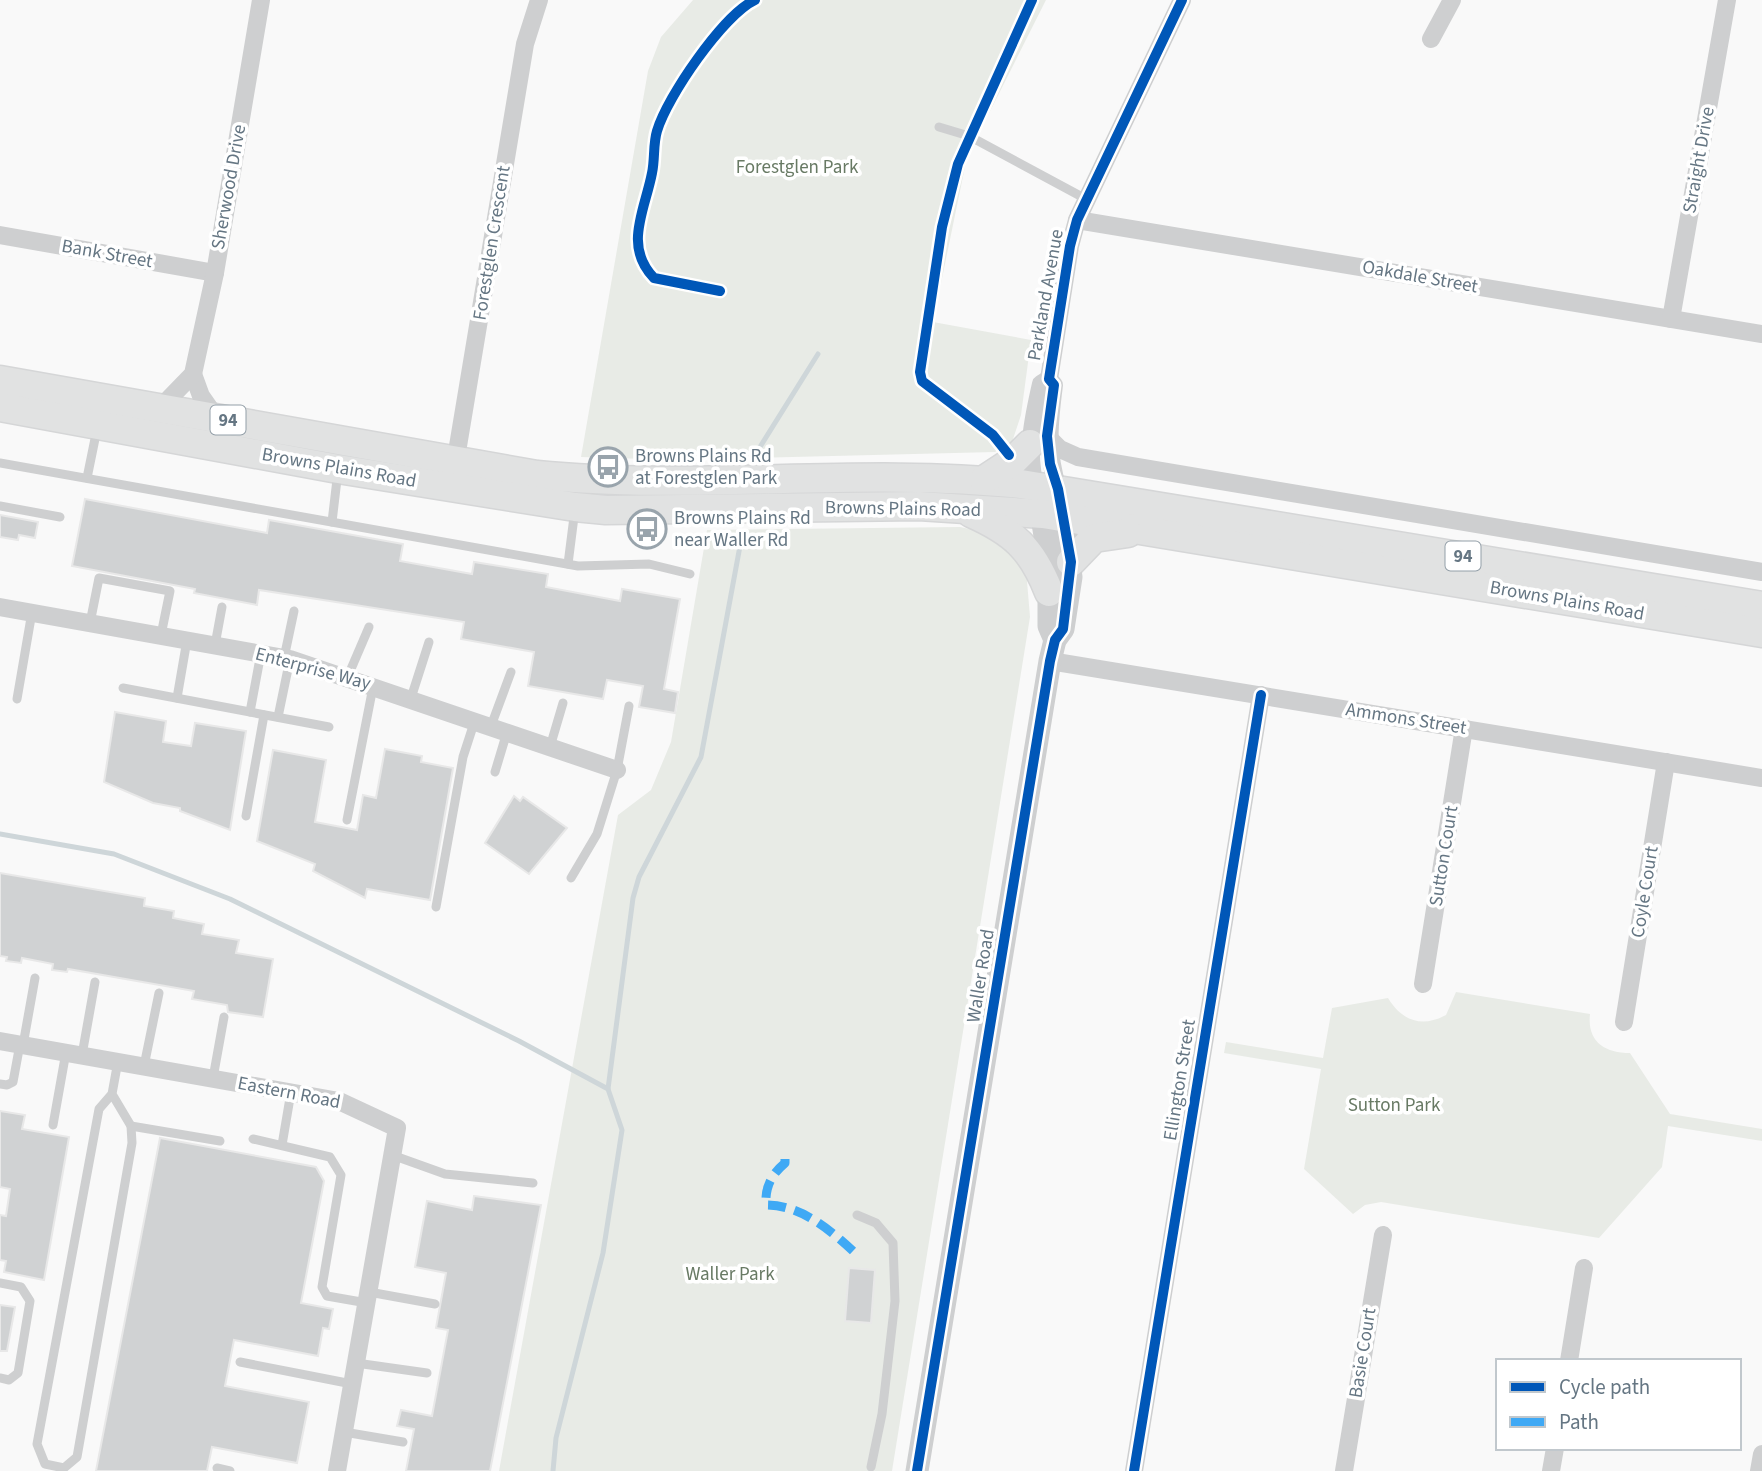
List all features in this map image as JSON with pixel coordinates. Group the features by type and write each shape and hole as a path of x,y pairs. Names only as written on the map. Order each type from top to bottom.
{"main road":[{"name":"Browns Plains Road","path":"0,380 217,419 453,474 575,507 606,510 957,507 1050,501 1762,606"},
{"name":"Browns Plains Road","path":"0,407 338,469 537,475 601,481 984,480 1155,531 1762,634"},
{"path":"984,480 1039,440"},
{"path":"957,507 1000,526 1021,544 1037,562 1049,592"},
{"path":"1071,562 1094,538 1155,531"}],"street":[{"name":"Sherwood Drive","path":"193,374 215,273 261,0"},
{"name":"Forestglen Crescent","path":"453,474 525,44 539,0"},
{"name":"Parkland Avenue","path":"1050,501 1030,461 1039,440 1041,384 1049,379 1077,220 1182,0"},
{"path":"1431,39 1452,0"},
{"name":"Straight Drive","path":"1671,319 1727,0"},
{"name":"Oakdale Street","path":"1077,220 1762,334"},
{"name":"Bank Street","path":"0,235 215,273"},
{"path":"160,408 193,374 201,396 217,419"},
{"path":"1039,440 1066,453 1095,460 1762,572"},
{"name":"Waller Road","path":"1050,501 1071,562 1063,629 1052,650"},
{"name":"Waller Road","path":"917,1471 1052,650 1049,626 1050,501"},
{"name":"Enterprise Way","path":"0,607 287,658 348,676 617,770"},
{"name":"Ammons Street","path":"1052,650 1261,695 1762,778"},
{"name":"Ellington Street","path":"1134,1471 1261,695"},
{"name":"Sutton Court","path":"1423,984 1464,729"},
{"name":"Coyle Court","path":"1624,1021 1666,762"},
{"name":"Eastern Road","path":"0,1041 339,1101 397,1128 337,1471"},
{"name":"Basie Court","path":"1344,1471 1383,1235"},
{"path":"1569,1359 1584,1268"},
{"path":"1551,1471 1555,1450"},
{"path":"1759,1471 1762,1454"}],"lane":[{"path":"939,127 969,136 1086,199"},
{"path":"87,478 98,424"},
{"path":"0,463 568,564 649,564 690,573"},
{"path":"332,522 338,469"},
{"path":"0,506 60,517"},
{"path":"568,564 575,507"},
{"path":"90,623 99,578 170,591 161,635"},
{"path":"215,645 222,607"},
{"path":"278,717 294,611"},
{"path":"17,699 32,612"},
{"path":"348,676 369,627"},
{"path":"177,698 187,640"},
{"path":"411,698 429,642"},
{"path":"250,712 261,653"},
{"path":"436,907 463,757 491,726 511,672"},
{"path":"347,820 373,685"},
{"path":"123,688 329,727"},
{"path":"550,747 563,703"},
{"path":"571,878 597,834 617,770 629,706"},
{"path":"246,816 264,715"},
{"path":"491,726 495,772"},
{"path":"0,1084 13,1082 36,978"},
{"path":"53,1125 94,982"},
{"path":"144,1066 159,993"},
{"path":"213,1078 224,1017"},
{"path":"113,1094 131,1126 132,1143 77,1457 64,1468 46,1464 37,1444 99,1109 113,1094 118,1061"},
{"path":"282,1145 291,1092"},
{"path":"131,1126 220,1141"},
{"path":"253,1139 330,1157 341,1175 322,1287 327,1296 435,1304"},
{"path":"392,1155 445,1174 533,1183"},
{"path":"857,1215 876,1223 892,1243 895,1301 882,1414 871,1467"},
{"path":"0,1283 21,1287 30,1301 18,1373 9,1380 0,1378"},
{"path":"240,1362 352,1384"},
{"path":"356,1363 427,1373"},
{"path":"344,1432 403,1442"},
{"path":"217,1468 230,1471"}],"green space":[{"name":"Forestglen Park","path":"693,0 1046,0 967,157 933,322 1031,340 1021,415 1012,442 995,452 677,460 581,457 648,71 661,37"},
{"name":"Waller Park","path":"960,527 998,535 1026,569 1030,617 892,1471 499,1471 618,815 651,790 671,742 707,530"},
{"name":"Sutton Park","path":"1456,992 1590,1014 1594,1038 1612,1051 1630,1053 1670,1114 1762,1129 1762,1141 1668,1126 1662,1167 1599,1238 1381,1202 1365,1205 1353,1214 1304,1169 1321,1069 1224,1053 1226,1042 1323,1058 1332,1008 1388,998 1406,1017 1429,1021 1446,1015"}],"building":[{"path":"85,499 267,533 269,520 403,544 400,561 472,574 474,562 548,574 546,587 620,601 622,589 680,599 664,689 678,692 675,713 639,707 643,686 607,680 603,699 528,686 534,652 461,639 464,622 259,590 257,605 194,593 195,589 72,566"},
{"path":"0,515 38,522 35,538 19,535 18,540 0,537"},
{"path":"115,712 166,721 163,742 191,746 195,723 246,731 230,830 180,811 180,808 153,803 104,782"},
{"path":"385,749 422,756 421,762 453,768 430,900 367,889 365,898 313,871 315,864 257,841 273,750 326,760 315,822 357,830 363,795 376,798"},
{"path":"514,796 520,801 523,797 567,828 529,874 485,843"},
{"path":"0,873 145,898 144,906 174,911 173,918 204,924 202,934 239,940 236,953 273,959 263,1017 228,1012 227,1005 192,999 194,991 68,969 67,972 52,970 53,964 22,958 21,963 6,961 7,957 0,956"},
{"path":"0,1111 25,1115 22,1129 69,1137 44,1280 4,1272 6,1261 0,1260 0,1215 6,1216 10,1189 0,1187"},
{"path":"160,1138 316,1167 324,1181 301,1303 333,1309 329,1329 323,1328 318,1356 234,1340 225,1386 309,1402 297,1463 212,1447 207,1471 96,1471"},
{"path":"474,1196 541,1205 490,1471 406,1471 414,1429 397,1426 401,1410 432,1416 448,1330 436,1328 446,1273 415,1267 427,1201 472,1210"},
{"path":"849,1268 875,1270 871,1323 845,1321"},
{"path":"0,1305 15,1307 7,1351 0,1351"}],"waterway":[{"path":"760,447 818,354"},
{"path":"608,1089 633,898 639,877 701,757 740,546"},
{"path":"0,834 114,854 230,899 519,1041 608,1089 622,1130 603,1253 556,1438 553,1471"}],"marked path":[{"path":"785,1159 785,1163 770,1182 766,1205 802,1213 834,1234 853,1251"}],"cycle path":[{"path":"720,291 654,278 640,253 639,227 652,173 656,136 672,98 713,39 728,22 755,0"},
{"path":"1009,455 993,435 922,381 920,372 942,227 958,164 1032,0"},
{"path":"917,1471 1050,661 1055,640 1063,629 1071,562 1058,489 1050,464 1047,436 1054,385 1049,379 1070,246 1077,220 1182,0"},
{"path":"1134,1471 1261,695"}],"place":[{"name":"Browns Plains Rd at Forestglen Park","path":"608,467"},
{"name":"Browns Plains Rd near Waller Rd","path":"647,529"}]}
